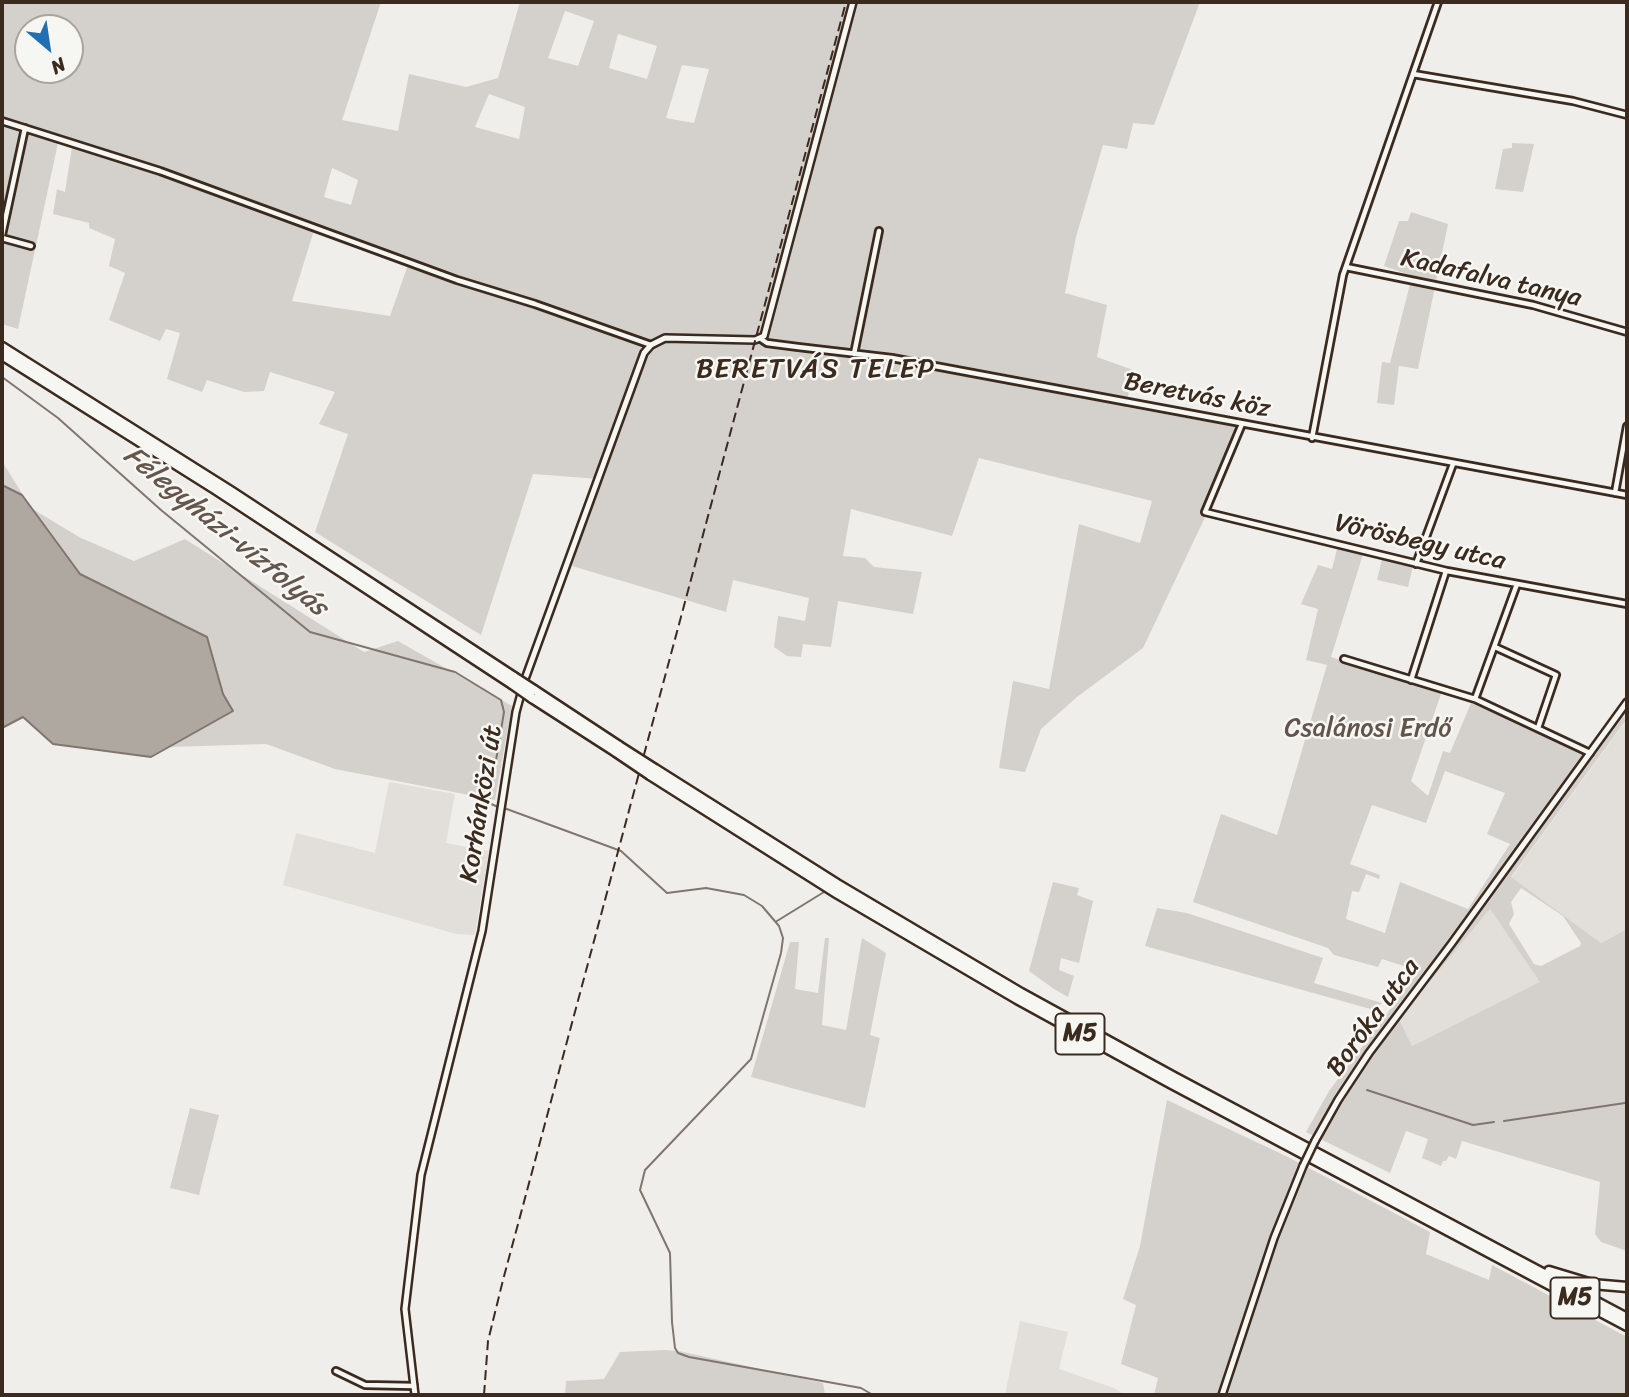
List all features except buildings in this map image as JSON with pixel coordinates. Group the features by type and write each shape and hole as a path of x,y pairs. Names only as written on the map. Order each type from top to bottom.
{"highway":[{"name":"M5","path":"2,347 232,492 513,681"},
{"name":"M5","path":"2,355 215,489 850,901 1017,999 1170,1083 1627,1326"},
{"name":"M5","path":"652,772 1021,993 1627,1318"},
{"path":"1500,1250 1568,1278 1603,1286 1627,1287"}],"street":[{"path":"2,121 160,170 457,281 535,304 651,345 670,338 755,340 761,338 766,331 853,2"},
{"path":"1312,438 1345,267 1438,2"},
{"path":"1413,74 1573,101 1627,115"},
{"path":"26,128 2,237 31,246"},
{"path":"854,354 879,231"},
{"name":"Kadafalva tanya","path":"1345,267 1533,305 1627,332"},
{"name":"Beretvás köz","path":"761,338 767,343 892,358 1627,495"},
{"name":"Korhánközi út","path":"415,1395 405,1309 421,1175 482,931 516,712 525,679 638,364 651,345"},
{"name":"Vörösbegy utca","path":"1242,424 1205,512 1447,571 1627,604"},
{"path":"1615,493 1627,426"},
{"path":"1416,564 1453,464"},
{"path":"1411,680 1447,571"},
{"path":"1475,699 1517,584"},
{"path":"1495,647 1556,675 1538,728"},
{"path":"1344,659 1475,699 1590,753"},
{"name":"Boróka utca","path":"1222,1395 1275,1238 1303,1166 1338,1100 1369,1053 1627,702"},
{"path":"336,1371 365,1385 414,1386"}],"shaded area":[{"path":"2,485 22,495 80,574 207,637 223,694 233,711 151,757 53,744 23,717 2,728"},
{"path":"1627,696 1627,929 1601,943 1511,878 1626,721 1616,712"},
{"path":"389,782 455,794 446,843 489,851 475,935 456,934 283,885 296,833 375,853"},
{"path":"1490,909 1541,982 1412,1046 1399,1019"},
{"path":"1020,1321 1068,1332 1059,1369 1114,1388 1125,1395 1005,1395"}],"green space":[{"path":"2,2 381,2 342,120 398,131 409,74 466,87 498,78 520,2 1200,2 1154,125 1133,123 1127,149 1103,145 1076,237 1065,293 1107,305 1097,357 1133,370 1126,407 1242,428 1208,511 1143,648 1077,697 1041,729 1025,772 999,768 1013,681 1049,689 1079,524 1140,543 1152,501 979,458 952,536 851,509 843,556 865,558 874,567 922,572 913,614 838,601 831,647 803,644 801,657 787,656 774,647 778,616 805,621 809,598 733,580 726,612 572,566 599,479 533,474 481,635 315,532 348,434 319,424 335,392 270,372 264,391 244,392 207,380 202,392 167,379 180,333 166,329 160,341 109,320 125,273 109,266 115,239 89,228 89,223 53,214 57,189 65,192 72,147 58,143 18,329 2,324","holes":["565,11 594,21 578,66 548,58","618,34 657,46 647,79 609,68","682,65 709,69 694,123 666,118","489,94 525,107 519,139 475,127","332,168 358,180 351,205 324,197","315,227 410,259 390,316 292,301"]},
{"path":"1512,143 1534,144 1523,192 1495,189 1503,149 1512,148"},
{"path":"1411,212 1448,224 1418,369 1399,366 1394,405 1377,403 1382,362 1390,363 1412,276 1384,266 1399,221 1408,221"},
{"path":"2,461 31,508 79,537 134,561 185,539 364,652 398,641 512,706 495,800 335,769 266,744 136,748 2,692"},
{"name":"Csalánosi Erdő","path":"1338,545 1364,551 1331,657 1442,691 1411,781 1428,796 1443,751 1450,753 1471,703 1494,713 1498,711 1585,754 1616,712 1626,720 1511,877 1601,943 1627,929 1627,1251 1601,1242 1595,1234 1600,1182 1462,1141 1456,1159 1449,1156 1441,1166 1422,1158 1428,1139 1406,1131 1390,1173 1306,1132 1329,1091 1419,971 1382,959 1378,967 1334,955 1328,948 1193,902 1221,814 1277,835 1327,665 1306,660 1318,609 1301,604 1318,565 1332,569","holes":["1445,771 1505,793 1487,834 1510,844 1468,909 1400,882 1385,933 1346,919 1352,891 1359,892 1366,874 1379,879 1380,875 1350,864 1372,805 1426,823","1521,888 1563,916 1581,943 1580,946 1541,966 1534,964 1509,924 1514,914 1511,902","1490,909 1540,982 1412,1046 1399,1019"]},
{"path":"1382,559 1413,566 1408,587 1377,580"},
{"path":"1053,882 1079,888 1077,895 1093,901 1079,963 1061,958 1059,970 1074,976 1068,997 1029,971"},
{"path":"1157,908 1187,913 1323,958 1314,983 1382,1003 1374,1010 1145,946"},
{"path":"825,938 829,938 822,1025 846,1030 862,938 886,953 870,1035 880,1038 865,1108 751,1077 790,942 799,942 795,989 818,993"},
{"path":"1167,1100 1286,1156 1430,1232 1426,1254 1489,1280 1492,1265 1627,1337 1627,1395 1154,1395 1158,1378 1121,1364 1136,1305 1123,1299 1140,1246"},
{"path":"190,1108 219,1115 199,1195 170,1188"},
{"path":"664,1350 823,1383 825,1395 565,1395 566,1381 604,1379 620,1352"}],"waterway":[{"name":"Félegyházi-vízfolyás","path":"2,377 58,418 161,510 310,632 455,672 501,700 504,712 489,803 498,807"},
{"name":"Félegyházi-vízfolyás","path":"504,808 621,851 667,893 706,888 744,895 762,906 779,926 783,938 781,953 751,1059 645,1170 640,1190 670,1253 672,1322 678,1353 861,1388 873,1395"},
{"path":"777,921 824,892"},
{"path":"1367,1090 1473,1125 1494,1122"},
{"path":"1504,1121 1625,1103"}],"railway":[{"path":"484,1395 488,1341 503,1280 846,2"}],"district":[{"name":"BERETVÁS TELEP","path":"816,370"}]}
